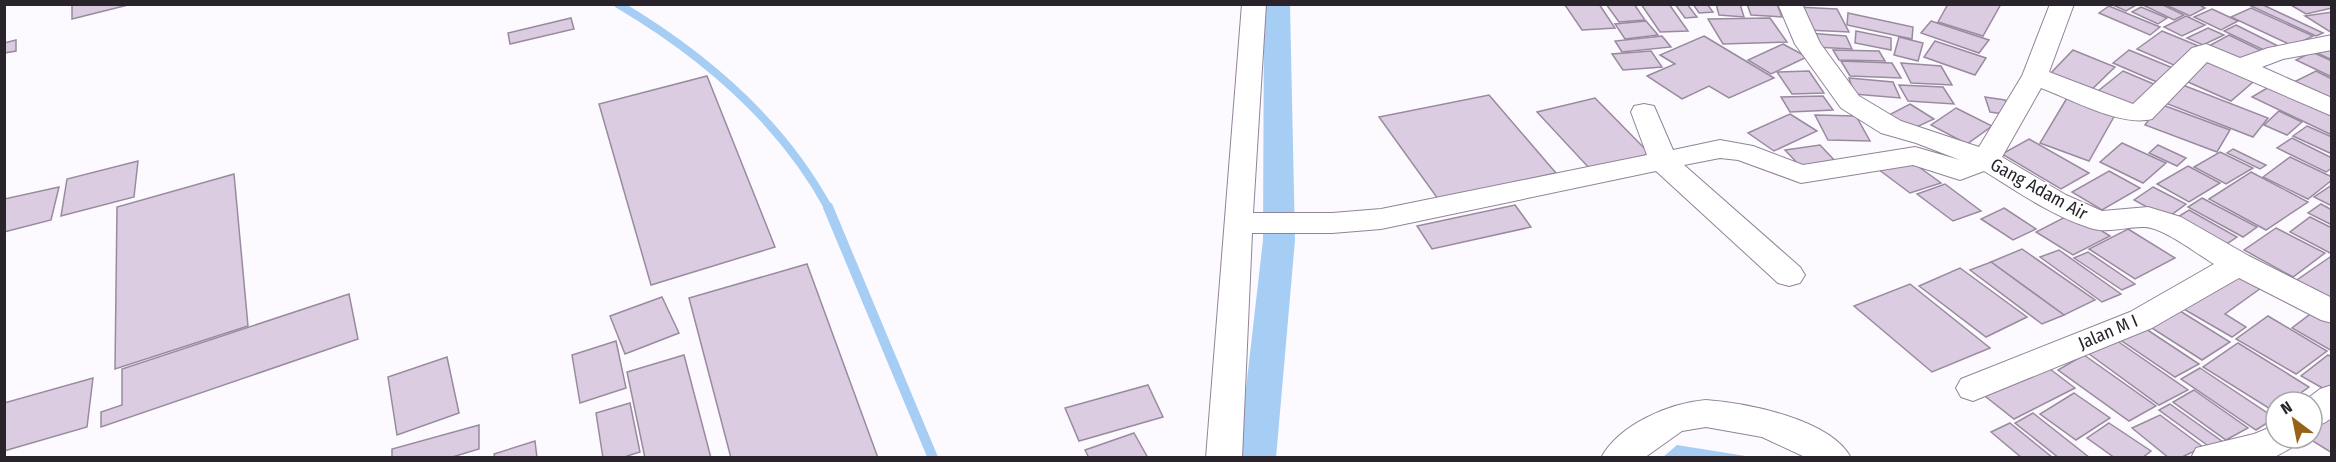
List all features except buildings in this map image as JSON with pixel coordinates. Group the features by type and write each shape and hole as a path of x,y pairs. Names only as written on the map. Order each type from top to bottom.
{"street":[{"path":"1224,458 1250,223 1254,4"},
{"name":"Gang Adam Air","path":"1790,4 1808,44 1850,102 1891,127 1926,137 1986,160 2056,202 2099,221 2148,217 2170,224 2238,264 2331,312"},
{"path":"1250,223 1332,223 1381,219 1663,162 1720,148 1743,152 1801,174 1915,156 1960,171 1986,160 2035,76 2062,4"},
{"path":"2241,66 2277,53 2331,42"},
{"path":"2035,76 2129,112 2142,113 2201,53 2210,52 2331,108"},
{"path":"1644,112 1663,162 1789,275"},
{"name":"Jalan M I","path":"1973,388 2140,320 2238,264"},
{"path":"1619,458 1661,425 1690,414 1738,417 1780,428 1822,447 1833,458"},
{"path":"2209,458 2264,446"}],"water":[{"path":"1677,445 1752,457 1663,457"}],"waterway":[{"path":"618,4 680,45 738,92 788,147 828,208"},
{"path":"1257,458 1279,240 1277,4"},
{"path":"828,208 933,458"}]}
